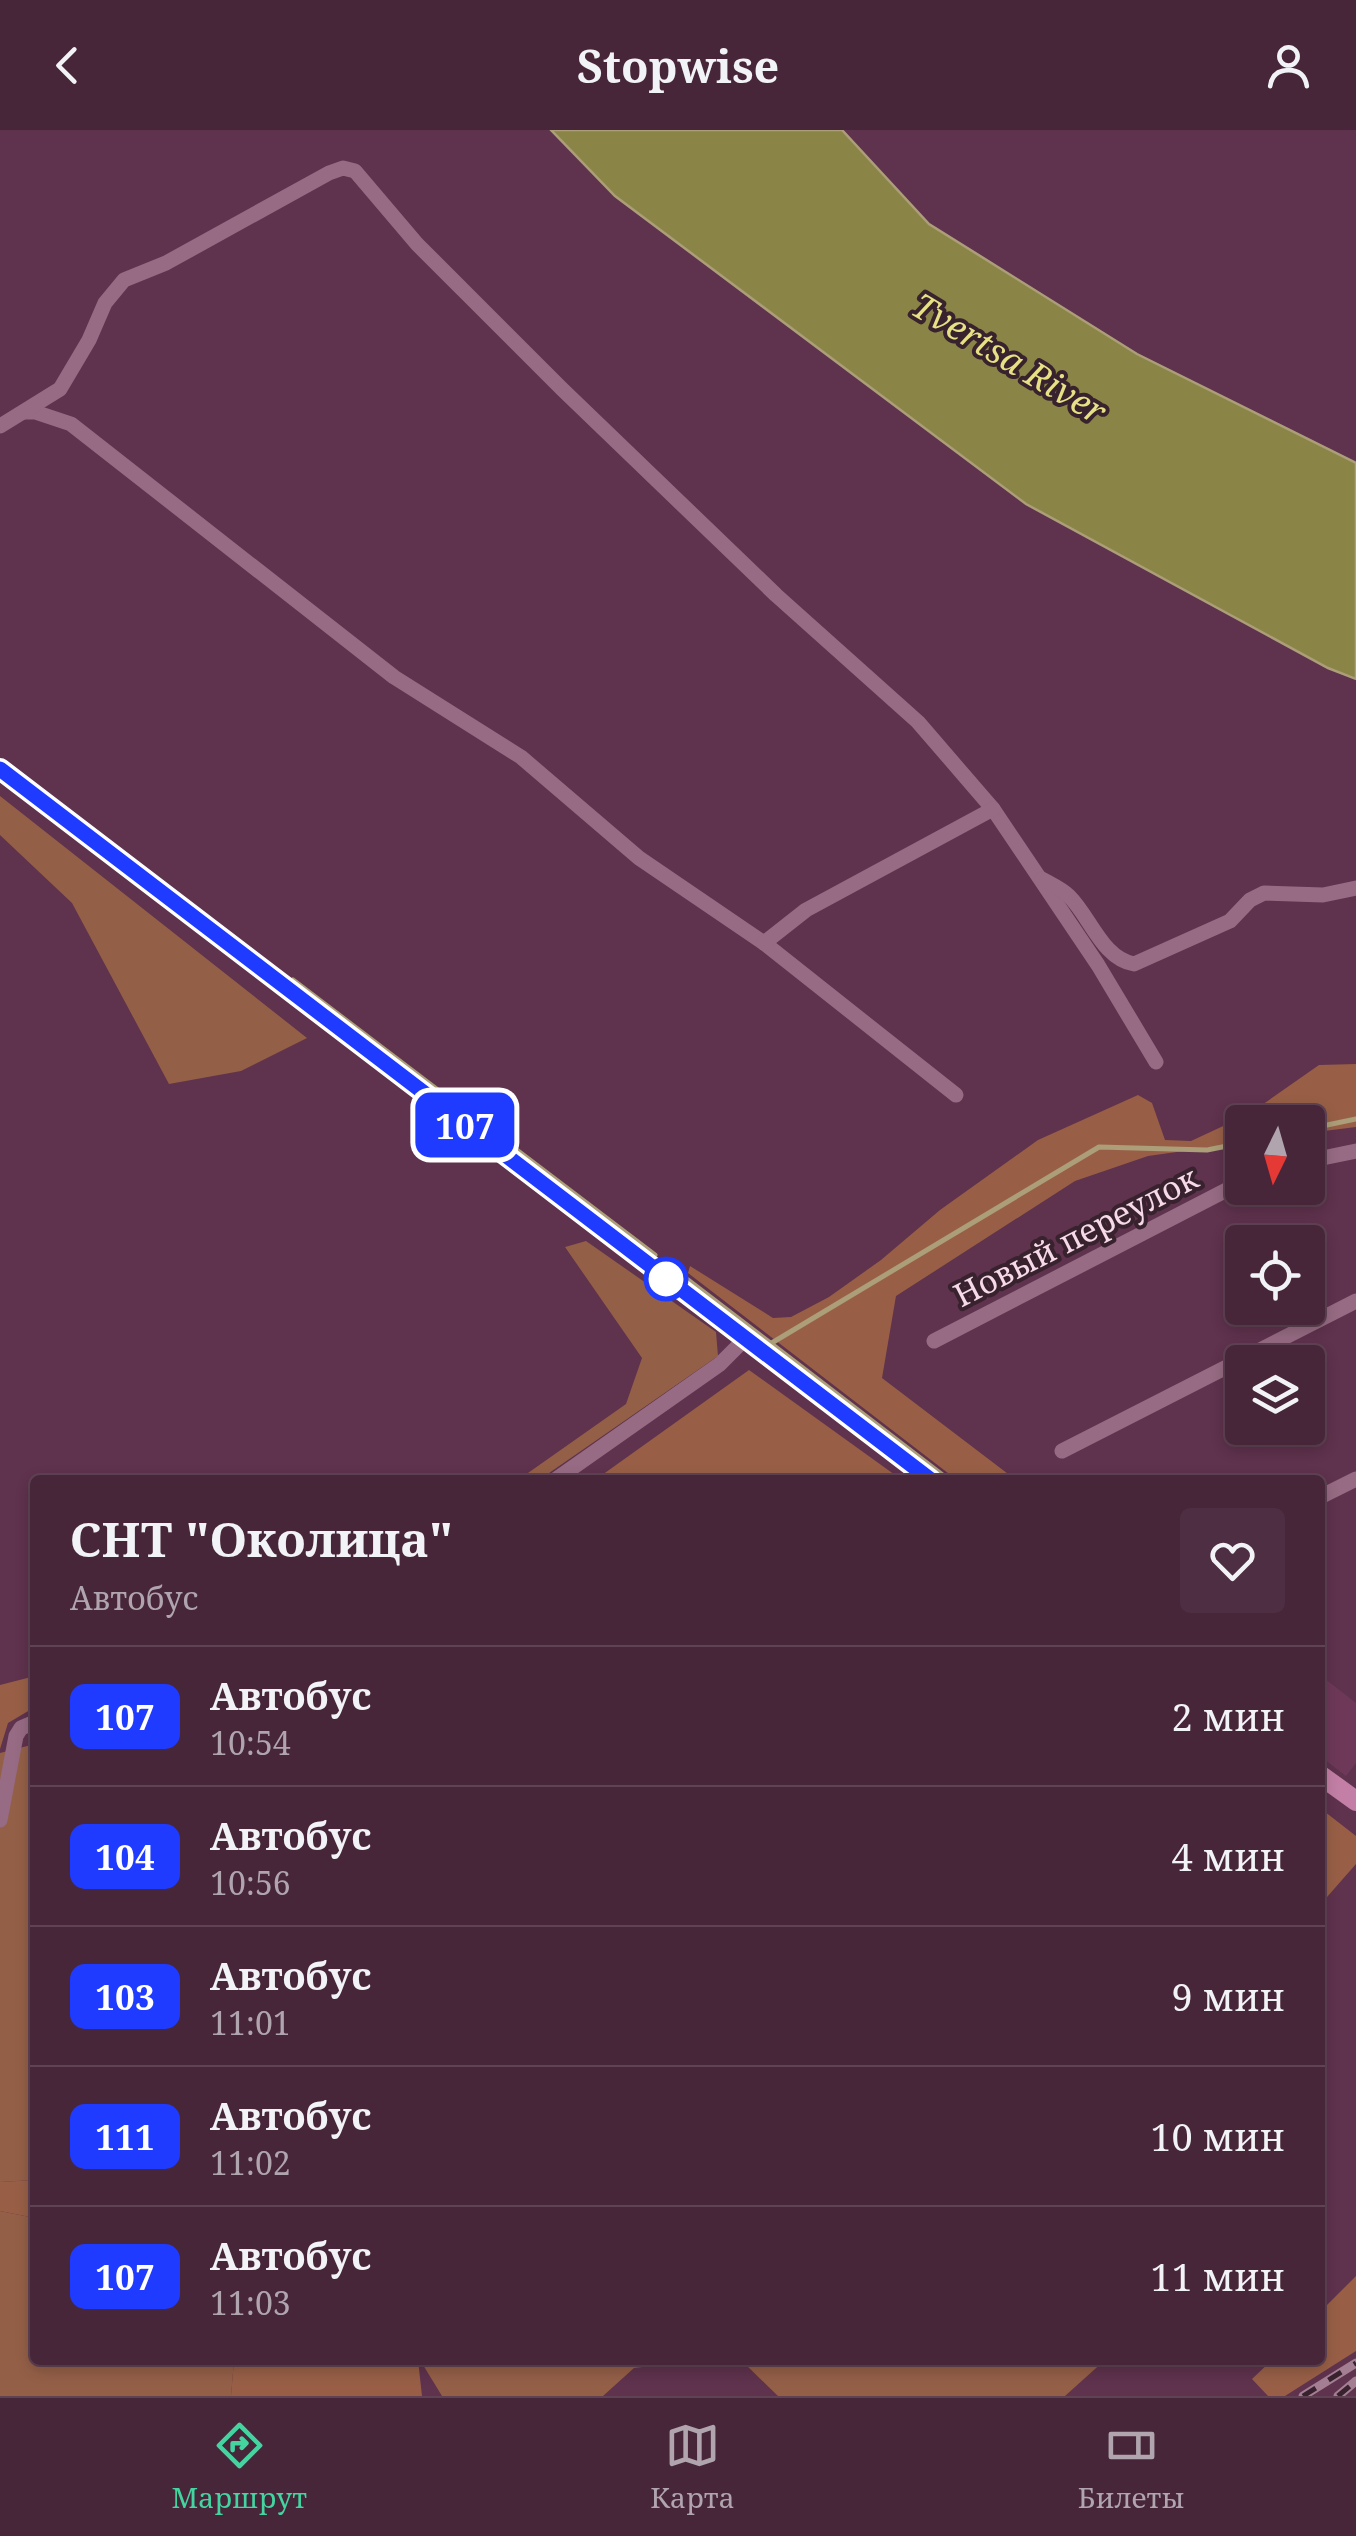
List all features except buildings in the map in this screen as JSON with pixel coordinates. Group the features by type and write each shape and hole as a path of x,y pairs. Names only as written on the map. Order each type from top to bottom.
{"main road":[{"path":"0,769 924,1475"},
{"path":"1325,1779 1356,1801"}],"street":[{"path":"0,426 60,390 105,303 124,280 166,263 330,173 344,168 355,171 417,244 562,390 776,595 918,722 993,809 1098,965 1156,1062"},
{"path":"25,412 71,424 394,676 521,757 639,858 764,942 956,1095"},
{"path":"764,942 806,910 993,809"},
{"path":"1038,876 1068,895 1113,955 1134,964 1230,921 1250,900 1264,893 1322,894 1356,888"},
{"path":"1325,1158 1356,1151"},
{"name":"Новый переулок","path":"934,1341 1225,1191"},
{"path":"1062,1451 1356,1301"},
{"path":"562,1475 720,1364 745,1339"},
{"path":"1325,1495 1356,1480"},
{"path":"0,1820 16,1736 20,1728 30,1724"}],"shaded area":[{"path":"0,796 307,1038 241,1071 169,1084 72,903 0,835"},
{"path":"1356,1064 1356,1127 1325,1131 1325,1105 1262,1105 1319,1065"},
{"path":"1138,1095 1152,1103 1165,1140 1191,1141 1225,1125 1225,1145 1148,1156 1075,1181 896,1296 882,1378 1009,1475 951,1475 688,1273 690,1266 773,1318 791,1317 829,1297 881,1260 940,1210 1038,1140"},
{"path":"586,1241 716,1332 718,1356 546,1475 525,1475 626,1404 642,1358 565,1247"},
{"path":"749,1370 895,1475 602,1475"},
{"path":"30,1677 30,1710 8,1723 0,1749 0,1685"},
{"path":"1325,1679 1356,1703 1356,1763 1346,1776 1325,1760"},
{"path":"30,1745 30,2180 0,2182 0,1753"},
{"path":"1325,1812 1356,1836 1356,1864 1325,1899"},
{"path":"30,2180 30,2217 0,2211 0,2182"},
{"path":"0,2211 30,2217 30,2365 234,2365 231,2396 0,2396"},
{"path":"1356,2276 1356,2351 1285,2396 1268,2396 1252,2379 1267,2365 1325,2365 1325,2307"},
{"path":"234,2365 419,2365 422,2396 231,2396"},
{"path":"423,2365 660,2365 634,2368 603,2396 442,2396"},
{"path":"746,2365 1099,2365 1065,2396 778,2396"}],"water":[{"name":"Tvertsa River","path":"551,130 842,130 929,224 1137,354 1356,463 1356,679 1328,668 1026,504 615,196"}],"waterway":[{"path":"293,980 655,1255"},
{"path":"1325,1125 1356,1119"},
{"path":"770,1344 1099,1147 1207,1150 1225,1146"},
{"path":"688,1280 942,1475"}],"railway":[{"path":"1303,2396 1356,2363"},
{"path":"1338,2396 1356,2381"}],"bus line":[{"name":"107","path":"0,769 924,1475"}]}
